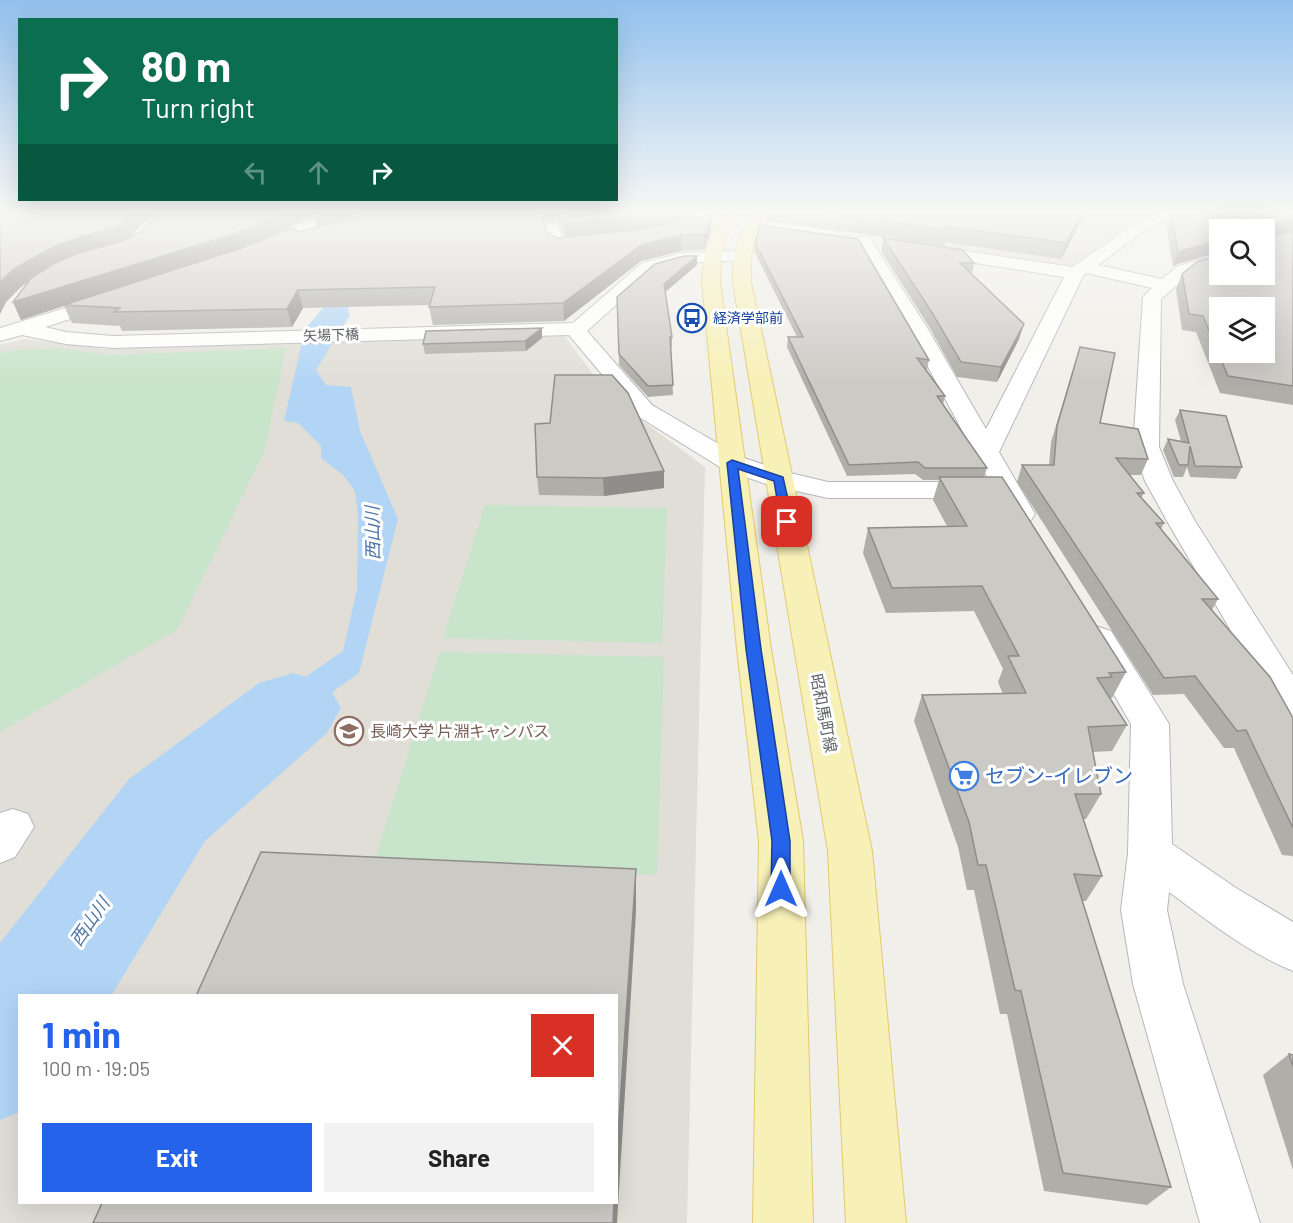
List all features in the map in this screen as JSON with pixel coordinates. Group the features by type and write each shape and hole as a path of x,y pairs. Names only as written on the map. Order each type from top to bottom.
{"main road":[{"path":"715,270 711,282 732,463 754,649 781,841 783,1223"},
{"name":"昭和馬町線","path":"739,270 850,850 876,1223"}],"street":[{"path":"645,270 577,332 644,410 732,463 779,479 828,490 1005,490"},
{"path":"882,270 916,326 1005,490 1037,540"},
{"path":"1079,270 1165,285"},
{"path":"986,453 1079,270"},
{"path":"1184,270 1152,297 1146,447 1159,481 1181,521 1293,705"},
{"path":"11,310 6,327 11,332 126,295"},
{"name":"矢場下橋","path":"11,332 113,342 578,329"},
{"path":"1082,610 1150,724 1150,853 1143,910 1158,984 1230,1223"},
{"path":"1150,853 1220,903 1293,948"}],"shaded area":[{"name":"長崎大学 片淵キャンパス","path":"563,334 609,396 705,467 687,1223 0,1223 0,345 24,339 106,349"}],"green space":[{"path":"59,348 110,355 286,348 264,452 177,630 0,732 0,353"},
{"path":"485,505 667,508 662,643 443,638"},
{"path":"440,652 664,657 657,875 373,865"}],"water":[{"path":"428,270 466,270 356,296 348,309 350,315 316,370 326,385 351,387 360,431 398,519 359,673 320,701 290,736 225,788 177,776 235,725 343,651 357,589 358,516 355,491 343,475 321,458 321,446 298,423 284,421 305,329 329,301"}],"building":[{"path":"0,270 13,270 0,282"},
{"path":"43,270 117,270 13,302 31,278"},
{"path":"173,270 607,270 563,303 429,307 435,287 298,290 287,309 114,312 120,308 64,305"},
{"path":"648,270 680,270 664,284 672,337 670,337 673,385 648,386 619,354 617,297"},
{"path":"769,270 876,270 929,360 917,358 945,396 937,396 987,468 925,468 918,462 849,465 788,337 803,337"},
{"path":"904,270 967,270 1024,324 1001,367 961,362"},
{"path":"1187,270 1209,270 1209,285 1275,285 1275,270 1293,270 1293,386 1228,376 1223,363 1275,363 1275,297 1209,297 1209,330 1203,316 1189,314 1182,274"},
{"path":"542,328 525,341 423,344 426,331"},
{"path":"1080,347 1115,353 1100,423 1138,429 1148,459 1116,458 1144,493 1137,493 1164,523 1156,523 1218,599 1202,599 1270,677 1293,718 1293,828 1246,730 1237,731 1195,676 1164,678 1022,465 1054,465 1057,426"},
{"path":"555,375 612,375 628,393 664,471 603,478 537,477 535,424 550,423"},
{"path":"1180,410 1226,416 1242,467 1195,466 1190,446 1188,465 1179,465 1168,439 1189,443"},
{"path":"939,477 1002,477 1126,672 1109,673 1112,677 1097,678 1127,725 1088,727 1101,794 1075,794 1102,876 1074,874 1171,1187 1063,1173 1021,991 1015,990 986,865 978,865 969,822 922,695 1026,693 1008,656 1019,656 982,586 892,588 868,528 967,526"},
{"path":"261,852 636,869 618,1134 618,994 197,994"},
{"path":"102,1204 614,1204 613,1223 93,1223"}],"waterway":[{"name":"西山川","path":"40,994 167,810 293,708"},
{"name":"西山川","path":"0,1053 18,1027"}],"place":[{"name":"経済学部前","path":"692,318"},
{"name":"長崎大学 片淵キャンパス","path":"349,731"},
{"name":"セブン-イレブン","path":"964,776"}],"route":[{"path":"781,889 781,841 754,649 732,463 779,479 787,522"}]}
